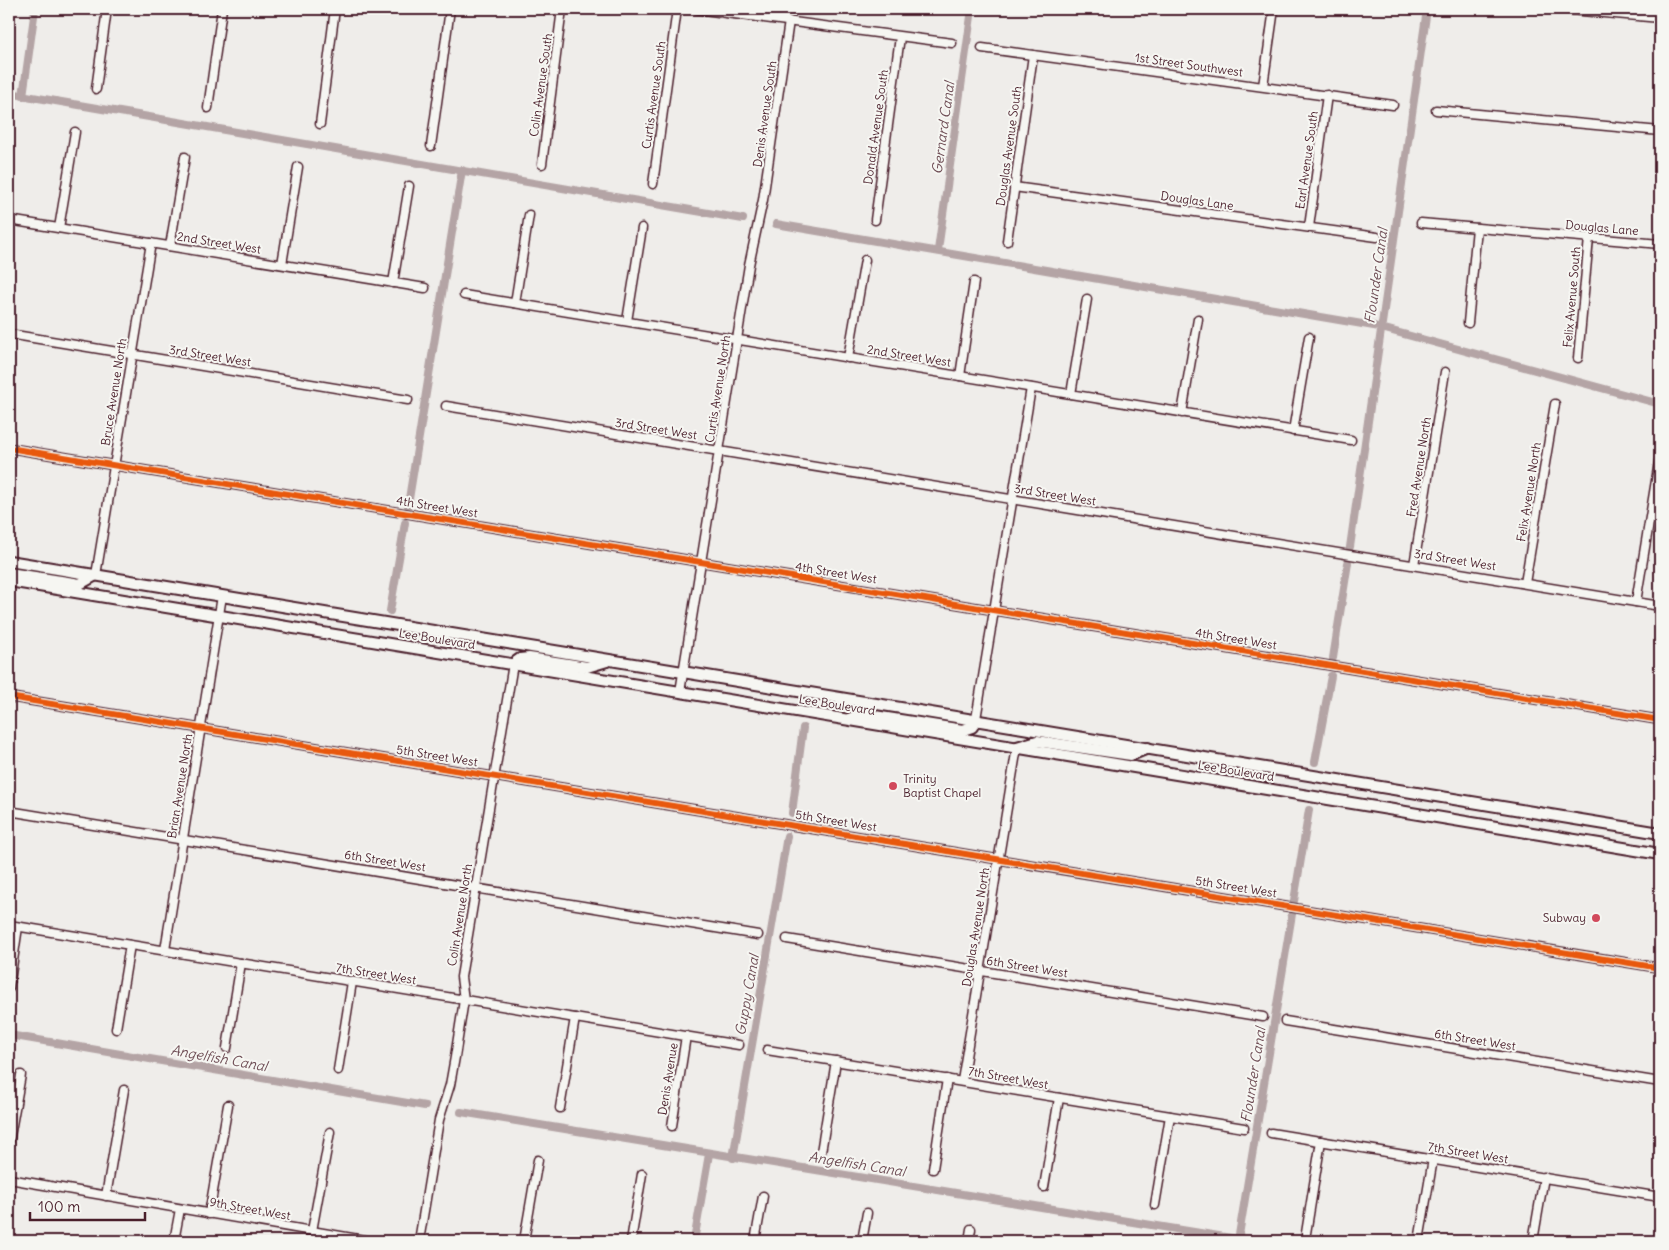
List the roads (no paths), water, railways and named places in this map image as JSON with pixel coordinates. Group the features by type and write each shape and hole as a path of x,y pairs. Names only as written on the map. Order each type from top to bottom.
{"main road":[{"name":"Lee Boulevard","path":"9,561 1660,833"},
{"path":"9,573 80,584 96,575"},
{"name":"Lee Boulevard","path":"9,582 1660,854"},
{"path":"513,664 529,658 586,667 610,660"},
{"path":"848,720 862,714 962,730 972,727 976,720"},
{"path":"1017,748 1037,741 1131,755 1149,748"}],"street":[{"path":"96,88 107,9"},
{"path":"208,108 222,9"},
{"path":"320,124 335,9"},
{"path":"431,146 450,9"},
{"name":"Colin Avenue South","path":"542,164 562,9"},
{"name":"Curtis Avenue South","path":"653,184 677,9"},
{"path":"696,9 952,44"},
{"path":"1264,86 1274,9"},
{"path":"1559,9 1660,18"},
{"name":"Denis Avenue South","path":"762,209 790,22"},
{"name":"Donald Avenue South","path":"875,220 900,37"},
{"name":"1st Street Southwest","path":"982,48 1393,105"},
{"name":"Douglas Avenue South","path":"1007,241 1033,55"},
{"name":"Earl Avenue South","path":"1309,227 1327,95"},
{"path":"1436,110 1660,131"},
{"path":"59,228 75,132"},
{"path":"170,246 185,158"},
{"path":"282,264 298,167"},
{"path":"393,283 409,186"},
{"name":"Douglas Lane","path":"1014,187 1377,237"},
{"name":"Curtis Avenue North","path":"680,692 749,264 762,209"},
{"path":"515,303 529,215"},
{"name":"2nd Street West","path":"9,220 425,288"},
{"name":"Douglas Lane","path":"1422,223 1660,244"},
{"path":"627,321 642,228"},
{"path":"1468,323 1477,228"},
{"name":"Felix Avenue South","path":"1578,358 1589,238"},
{"name":"Bruce Avenue North","path":"96,575 151,243"},
{"path":"848,358 865,260"},
{"path":"960,376 974,282"},
{"name":"2nd Street West","path":"464,295 1351,440"},
{"path":"1071,394 1087,299"},
{"path":"1182,413 1198,319"},
{"name":"3rd Street West","path":"9,334 408,400"},
{"path":"1293,431 1309,337"},
{"name":"Fred Avenue North","path":"1414,565 1445,372"},
{"path":"976,720 1032,388"},
{"name":"Felix Avenue North","path":"1525,584 1555,404"},
{"name":"3rd Street West","path":"446,406 1660,606"},
{"name":"4th Street West","path":"9,448 1660,720"},
{"path":"1636,602 1660,456"},
{"name":"Brian Avenue North","path":"165,950 222,596"},
{"name":"Colin Avenue North","path":"419,1241 439,1120 450,1085 464,1000 461,977 513,664"},
{"name":"5th Street West","path":"9,697 1660,968"},
{"name":"Douglas Avenue North","path":"962,1081 1017,748"},
{"name":"6th Street West","path":"9,811 758,935"},
{"name":"7th Street West","path":"9,925 739,1045"},
{"path":"9,988 18,927"},
{"name":"6th Street West","path":"787,939 1263,1017"},
{"path":"116,1029 130,945"},
{"path":"227,1048 241,963"},
{"path":"338,1070 352,982"},
{"path":"560,1108 575,1018"},
{"name":"6th Street West","path":"1285,1021 1660,1082"},
{"name":"Denis Avenue","path":"672,1126 686,1036"},
{"name":"7th Street West","path":"767,1050 1244,1128"},
{"path":"821,1152 836,1061"},
{"path":"9,1142 21,1075"},
{"path":"933,1169 947,1079"},
{"path":"106,1196 124,1090"},
{"path":"1044,1187 1059,1098"},
{"path":"209,1214 228,1105"},
{"path":"1155,1206 1170,1116"},
{"path":"312,1231 330,1132"},
{"name":"7th Street West","path":"1272,1133 1660,1197"},
{"path":"1306,1233 1321,1141"},
{"path":"1419,1241 1433,1159"},
{"path":"524,1241 538,1160"},
{"path":"631,1241 642,1174"},
{"path":"1533,1241 1544,1178"},
{"name":"9th Street West","path":"9,1179 370,1241"},
{"path":"755,1241 763,1196"},
{"path":"174,1241 180,1209"},
{"path":"862,1241 866,1213"},
{"path":"969,1241 971,1229"}],"waterway":[{"path":"23,96 35,9"},
{"name":"Gernard Canal","path":"938,250 972,9"},
{"name":"Flounder Canal","path":"1350,547 1427,9"},
{"path":"9,93 743,219"},
{"path":"408,505 462,170"},
{"path":"776,224 1374,326 1660,404"},
{"path":"390,611 405,523"},
{"name":"Flounder Canal","path":"1333,658 1348,563"},
{"name":"Flounder Canal","path":"1315,762 1331,676"},
{"name":"Guppy Canal","path":"792,813 803,728"},
{"name":"Flounder Canal","path":"1294,901 1309,810"},
{"name":"Guppy Canal","path":"733,1158 787,836"},
{"name":"Flounder Canal","path":"1238,1241 1292,914"},
{"name":"Angelfish Canal","path":"9,1035 425,1106"},
{"name":"Angelfish Canal","path":"461,1112 1249,1241"},
{"path":"694,1241 709,1154"}],"place":[{"name":"Trinity Baptist Chapel","path":"893,786"},
{"name":"Subway","path":"1596,918"}]}
